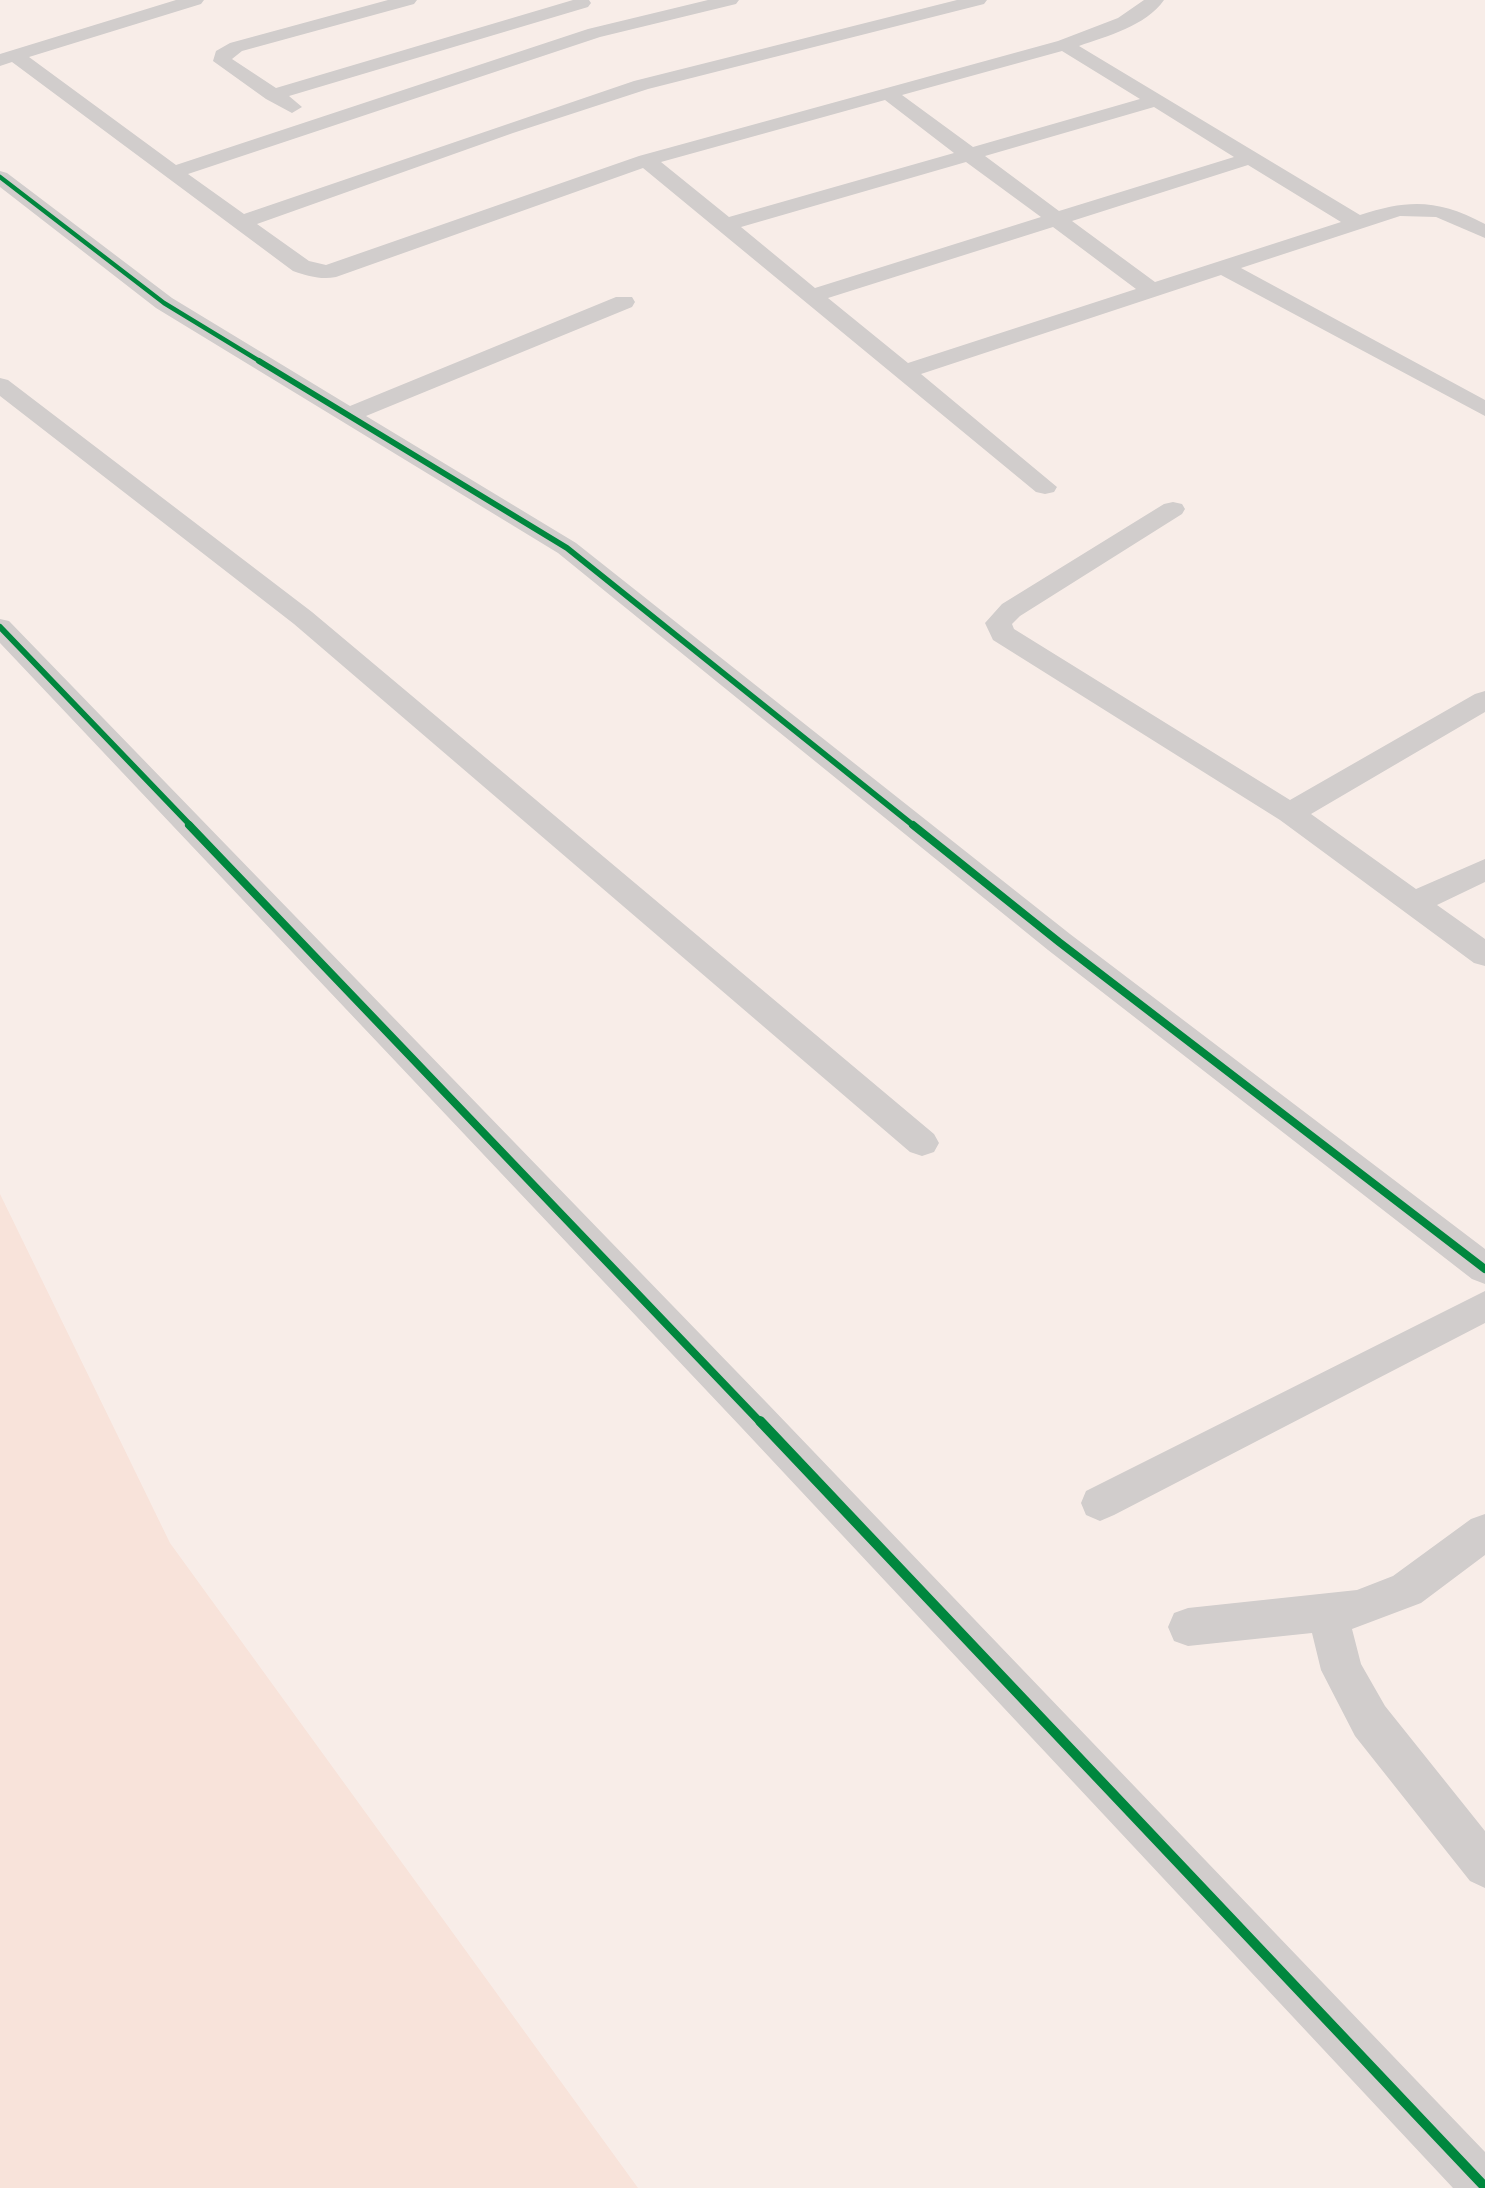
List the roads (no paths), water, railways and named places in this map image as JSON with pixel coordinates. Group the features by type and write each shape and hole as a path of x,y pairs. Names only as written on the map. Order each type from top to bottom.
{"street":[{"path":"7,58 195,0"},
{"path":"318,124 222,61 223,55 236,47 408,0"},
{"path":"171,173 622,26 730,0"},
{"path":"241,222 506,129 641,85 974,0"},
{"path":"7,58 302,266 315,271 328,272 646,160 1064,45 1113,26 1148,7 1155,0"},
{"path":"273,94 579,1 622,26"},
{"path":"1064,45 1356,222"},
{"path":"887,93 1150,289"},
{"path":"725,225 1155,100"},
{"path":"812,296 1250,158"},
{"path":"646,160 1045,487"},
{"path":"0,177 164,303 567,548 1059,942 1485,1269"},
{"path":"904,372 1150,289 1396,210 1419,207 1457,217 1485,232"},
{"path":"1221,266 1485,409"},
{"path":"350,414 624,302"},
{"path":"0,385 303,618 922,1143"},
{"path":"1173,509 1011,610 998,623 1002,634 1290,813 1485,955"},
{"path":"0,627 754,1414 1485,2187"},
{"path":"1290,813 1485,700"},
{"path":"1413,903 1485,870"},
{"path":"1100,1503 1485,1306"},
{"path":"1188,1627 1357,1609 1407,1590 1480,1546"},
{"path":"1327,1612 1342,1670 1370,1721 1485,1866"}]}
